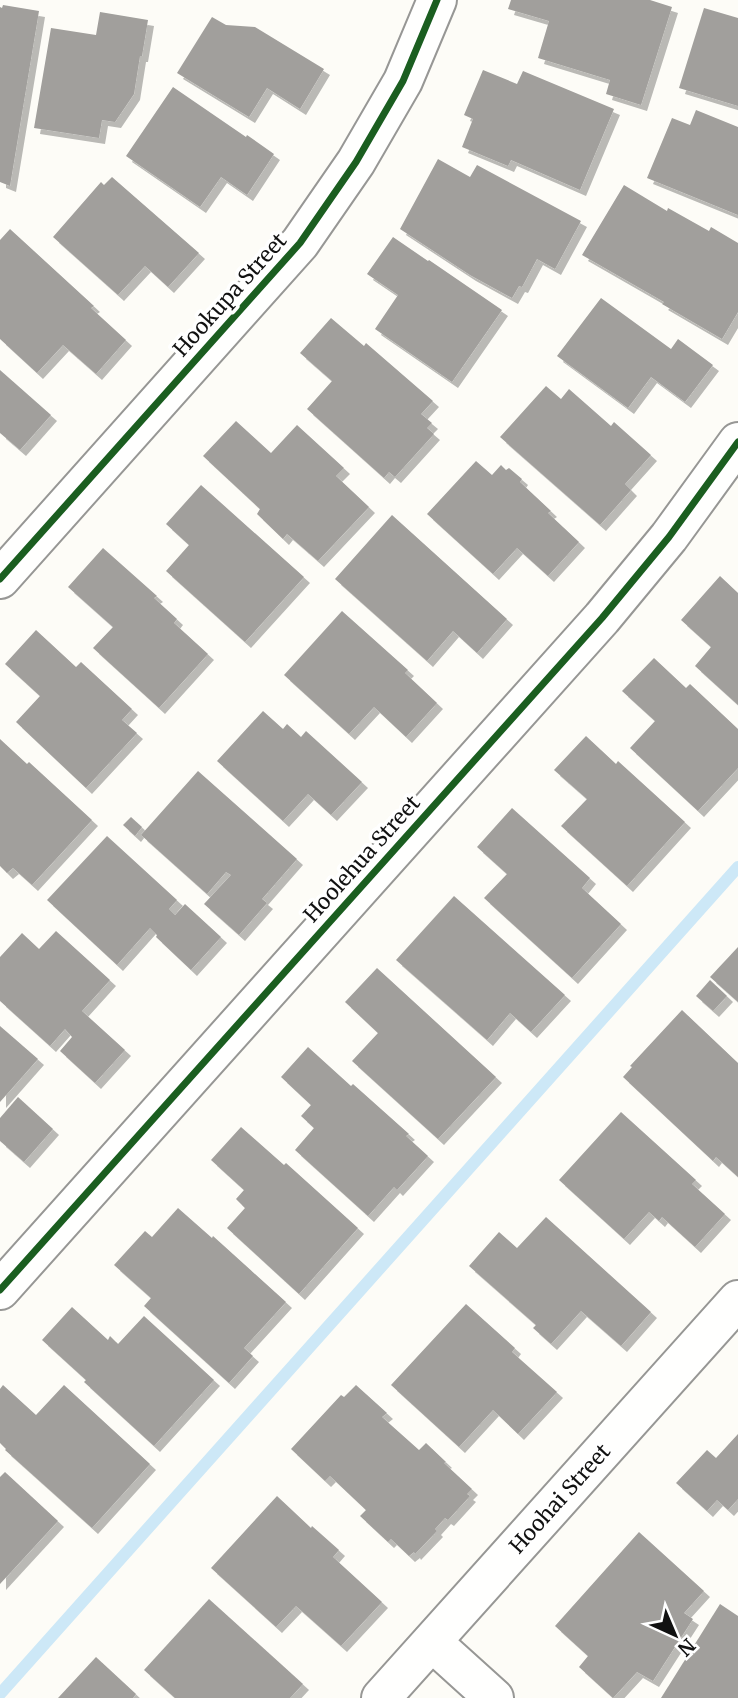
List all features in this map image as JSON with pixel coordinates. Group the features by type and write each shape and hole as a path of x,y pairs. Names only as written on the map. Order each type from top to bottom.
{"street":[{"name":"Hookupa Street","path":"0,579 300,243 356,162 403,81 430,1"},
{"name":"Hoolehua Street","path":"0,1290 602,618 669,537 738,442"},
{"name":"Hoohai Street","path":"381,1698 738,1300"},
{"path":"432,1642 494,1698"}],"building":[{"path":"511,0 650,0 672,7 641,105 606,94 610,80 538,58 549,21 508,9"},
{"path":"3,5 39,11 10,186 0,182 0,7"},
{"path":"704,8 738,18 738,106 679,88"},
{"path":"100,12 148,20 134,94 115,122 102,120 99,138 34,128 51,28 96,35"},
{"path":"212,17 226,25 255,27 324,69 300,109 267,88 249,117 177,73"},
{"path":"483,70 517,84 523,71 614,109 580,190 511,160 508,166 462,147 473,119 464,115"},
{"path":"173,87 274,154 247,195 221,177 200,207 126,156"},
{"path":"696,110 738,127 738,215 647,178 672,118 690,125"},
{"path":"438,159 470,177 477,165 581,221 555,269 537,259 522,287 519,286 512,298 470,275 400,229"},
{"path":"112,177 199,253 168,287 145,266 118,295 53,237 101,182 104,185"},
{"path":"624,185 667,211 668,208 709,231 711,227 738,243 738,312 722,339 582,255"},
{"path":"10,229 94,306 91,308 126,340 96,374 63,345 37,373 0,339 0,240"},
{"path":"393,237 502,310 452,382 375,329 398,295 367,274"},
{"path":"601,298 671,349 678,339 713,365 685,402 651,377 628,408 557,356"},
{"path":"331,318 364,346 366,343 433,401 421,414 432,423 427,428 434,434 395,477 389,472 384,478 307,409 332,381 300,353"},
{"path":"0,370 51,415 20,450 0,433"},
{"path":"546,386 561,399 569,389 611,426 614,422 651,455 625,484 631,490 600,525 500,437"},
{"path":"236,421 271,453 297,425 344,468 336,476 369,507 318,561 287,534 283,539 257,514 260,509 203,456"},
{"path":"476,461 492,475 501,465 506,470 509,468 551,511 548,513 579,542 548,576 517,548 493,574 427,514"},
{"path":"201,485 304,577 245,642 166,571 189,545 166,524"},
{"path":"392,515 507,619 477,653 453,631 427,661 335,579"},
{"path":"103,548 157,596 154,598 177,619 174,623 208,654 159,708 93,648 113,627 68,587"},
{"path":"720,576 738,593 738,705 695,666 711,647 681,620"},
{"path":"342,611 408,670 405,673 437,703 406,737 374,707 349,734 284,675"},
{"path":"36,630 76,667 81,662 132,709 122,720 137,733 86,788 16,722 40,696 5,664"},
{"path":"654,658 686,688 690,684 738,729 738,768 698,811 630,748 655,721 622,691"},
{"path":"263,711 283,729 287,724 301,737 306,731 362,782 331,815 308,794 283,821 217,761"},
{"path":"586,736 616,764 618,761 685,822 627,886 561,826 587,799 554,770"},
{"path":"0,739 92,820 32,885 13,868 7,873 0,866"},
{"path":"198,771 297,859 262,899 267,903 239,935 204,904 231,875 226,872 207,894 141,835"},
{"path":"512,808 590,878 582,888 621,924 572,978 484,898 507,874 477,847"},
{"path":"131,817 142,827 135,836 123,825"},
{"path":"107,836 177,900 169,909 175,915 185,904 221,937 191,970 150,928 117,965 47,900"},
{"path":"454,896 565,995 531,1032 510,1013 487,1040 396,960"},
{"path":"56,931 110,980 82,1011 125,1050 95,1083 60,1051 72,1037 65,1029 50,1046 0,1001 0,957 22,933 39,949"},
{"path":"738,947 738,1002 710,977"},
{"path":"377,968 496,1077 438,1139 352,1061 378,1033 345,1002"},
{"path":"710,980 727,996 713,1011 696,996"},
{"path":"682,1010 738,1063 738,1177 716,1157 713,1161 623,1077"},
{"path":"0,1026 38,1059 0,1102"},
{"path":"308,1047 409,1134 406,1136 428,1156 397,1190 394,1187 368,1216 295,1150 314,1128 301,1116 311,1105 281,1077"},
{"path":"18,1097 53,1129 24,1162 0,1141 0,1118"},
{"path":"621,1112 696,1180 692,1184 725,1214 695,1247 662,1217 659,1221 649,1212 624,1239 559,1180"},
{"path":"241,1127 284,1165 286,1163 358,1228 299,1294 227,1228 245,1208 236,1199 244,1190 211,1160"},
{"path":"178,1208 286,1302 244,1348 253,1356 229,1383 144,1306 151,1298 114,1265 145,1231 152,1237"},
{"path":"546,1217 651,1312 621,1346 581,1311 551,1344 533,1328 536,1325 469,1266 499,1232 517,1248"},
{"path":"466,1304 515,1348 512,1352 557,1392 518,1434 493,1410 459,1447 391,1385"},
{"path":"72,1307 108,1340 110,1336 118,1344 144,1316 214,1380 154,1446 42,1340"},
{"path":"3,1385 36,1415 64,1385 150,1464 92,1528 0,1443 0,1389"},
{"path":"356,1385 387,1413 382,1417 419,1450 426,1443 472,1489 467,1494 470,1496 448,1520 445,1518 435,1529 437,1531 415,1554 414,1552 409,1556 391,1539 388,1542 360,1516 366,1510 330,1476 325,1481 291,1449 341,1395 344,1397"},
{"path":"738,1434 738,1499 728,1510 717,1500 707,1511 676,1483 707,1450 716,1458"},
{"path":"5,1472 58,1521 0,1584 0,1477"},
{"path":"277,1496 339,1550 333,1557 382,1602 341,1646 296,1606 276,1627 211,1568"},
{"path":"639,1532 704,1591 684,1613 693,1619 653,1681 637,1672 613,1698 579,1667 588,1656 555,1626"},
{"path":"209,1599 303,1684 290,1698 175,1698 144,1670"},
{"path":"720,1604 738,1616 738,1698 661,1698"},
{"path":"96,1657 136,1694 133,1698 58,1698"}],"waterway":[{"path":"0,1694 738,867"}],"cycle path":[{"path":"0,579 300,243 356,162 403,81 437,0"},
{"path":"0,1290 602,618 669,537 738,442"}]}
